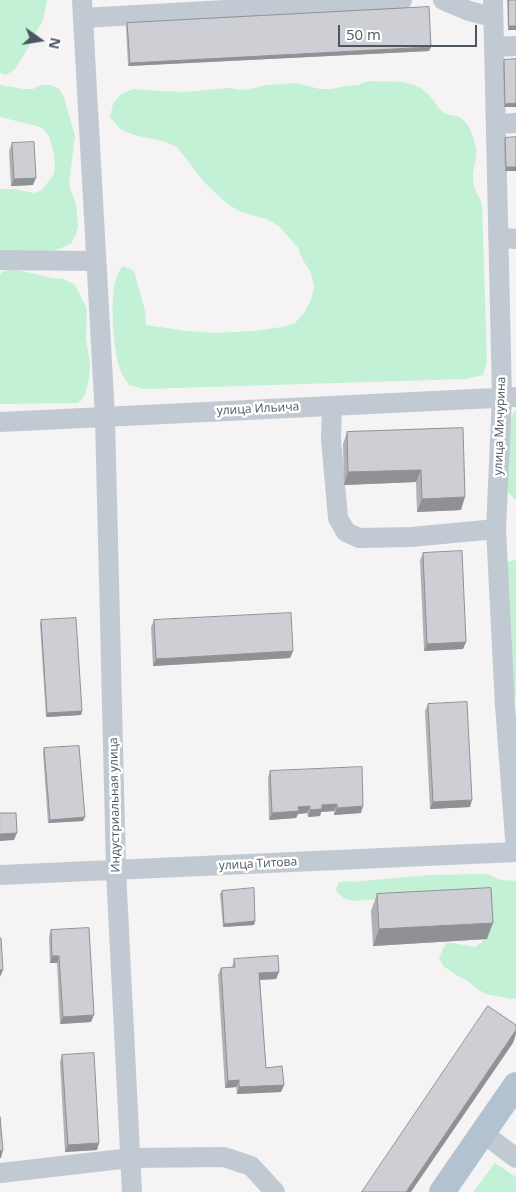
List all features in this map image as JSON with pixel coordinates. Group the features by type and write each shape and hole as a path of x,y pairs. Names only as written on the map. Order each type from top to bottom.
{"main road":[{"path":"442,1192 516,1085"}],"street":[{"path":"83,9 402,0"},
{"path":"443,0 468,11 493,9"},
{"name":"Индустриальная улица","path":"83,9 105,417 116,870 132,1192"},
{"name":"улица Мичурина","path":"493,9 496,124 507,238 509,397 496,529 505,706 516,852"},
{"path":"494,47 516,46"},
{"path":"496,124 516,123"},
{"path":"0,260 96,261"},
{"name":"улица Ильича","path":"0,422 509,397"},
{"path":"332,406 331,439 338,518 346,532 359,538 411,537 496,529"},
{"name":"улица Титова","path":"0,875 516,852"},
{"path":"483,1133 516,1158"},
{"path":"0,1173 130,1158 224,1157 251,1166 275,1192"}],"green space":[{"path":"0,0 47,0 43,21 33,40 15,69 6,75 0,73"},
{"path":"369,81 400,82 415,85 428,94 443,112 457,116 465,122 472,134 476,148 473,182 482,204 487,361 483,375 466,379 143,389 129,385 118,363 113,324 113,296 118,273 123,266 134,271 145,311 146,325 186,331 214,333 254,331 295,323 304,313 311,300 314,286 311,273 298,248 279,226 266,219 237,210 224,201 204,182 177,147 163,141 134,135 120,129 110,117 113,104 121,94 133,89 185,92 228,88 242,90 266,85 295,83 320,89 332,89 358,85"},
{"path":"0,85 33,89 41,85 51,85 59,89 64,97 75,136 69,185 76,204 78,225 76,235 71,244 51,252 0,250 0,189 15,189 33,193 41,191 54,174 55,164 49,136 42,128 0,117"},
{"path":"15,269 63,279 75,285 87,309 86,338 90,365 89,379 85,395 78,403 0,404 0,274 3,271"},
{"path":"516,410 516,501 508,492 507,462 509,426"},
{"path":"516,560 516,698 512,698 505,562"},
{"path":"487,874 501,880 516,881 516,998 511,999 486,994 443,966 439,958 446,943 475,947 486,937 477,893 352,901 344,898 336,891 338,883 345,881 352,882 428,875"},
{"path":"495,1163 516,1177 516,1192 473,1192"}],"building":[{"path":"509,0 516,0 516,26 509,26"},
{"path":"429,7 431,47 130,63 127,23"},
{"path":"516,59 516,103 505,104 504,60"},
{"path":"516,137 516,167 506,167 505,138"},
{"path":"34,142 36,178 14,179 12,143"},
{"path":"463,428 465,497 422,499 421,470 348,472 347,432"},
{"path":"462,551 466,642 427,644 423,553"},
{"path":"291,613 293,651 156,659 154,620"},
{"path":"76,618 82,711 47,713 41,620"},
{"path":"467,702 472,800 433,802 428,704"},
{"path":"79,746 85,817 50,820 44,748"},
{"path":"362,767 363,806 337,808 337,804 322,805 322,809 310,810 310,806 298,807 299,811 272,813 270,771"},
{"path":"0,813 16,813 17,833 0,834"},
{"path":"254,888 255,921 224,924 222,891"},
{"path":"491,888 493,923 379,929 377,894"},
{"path":"89,928 94,1015 63,1017 59,956 52,956 51,930"},
{"path":"1,938 3,970 0,970"},
{"path":"278,956 279,972 259,973 266,1068 282,1066 284,1085 239,1087 239,1080 228,1081 221,968 235,967 234,959"},
{"path":"488,1006 516,1025 516,1030 406,1192 362,1192"},
{"path":"94,1053 99,1143 68,1145 62,1055"},
{"path":"0,1117 3,1150 0,1151"}]}
